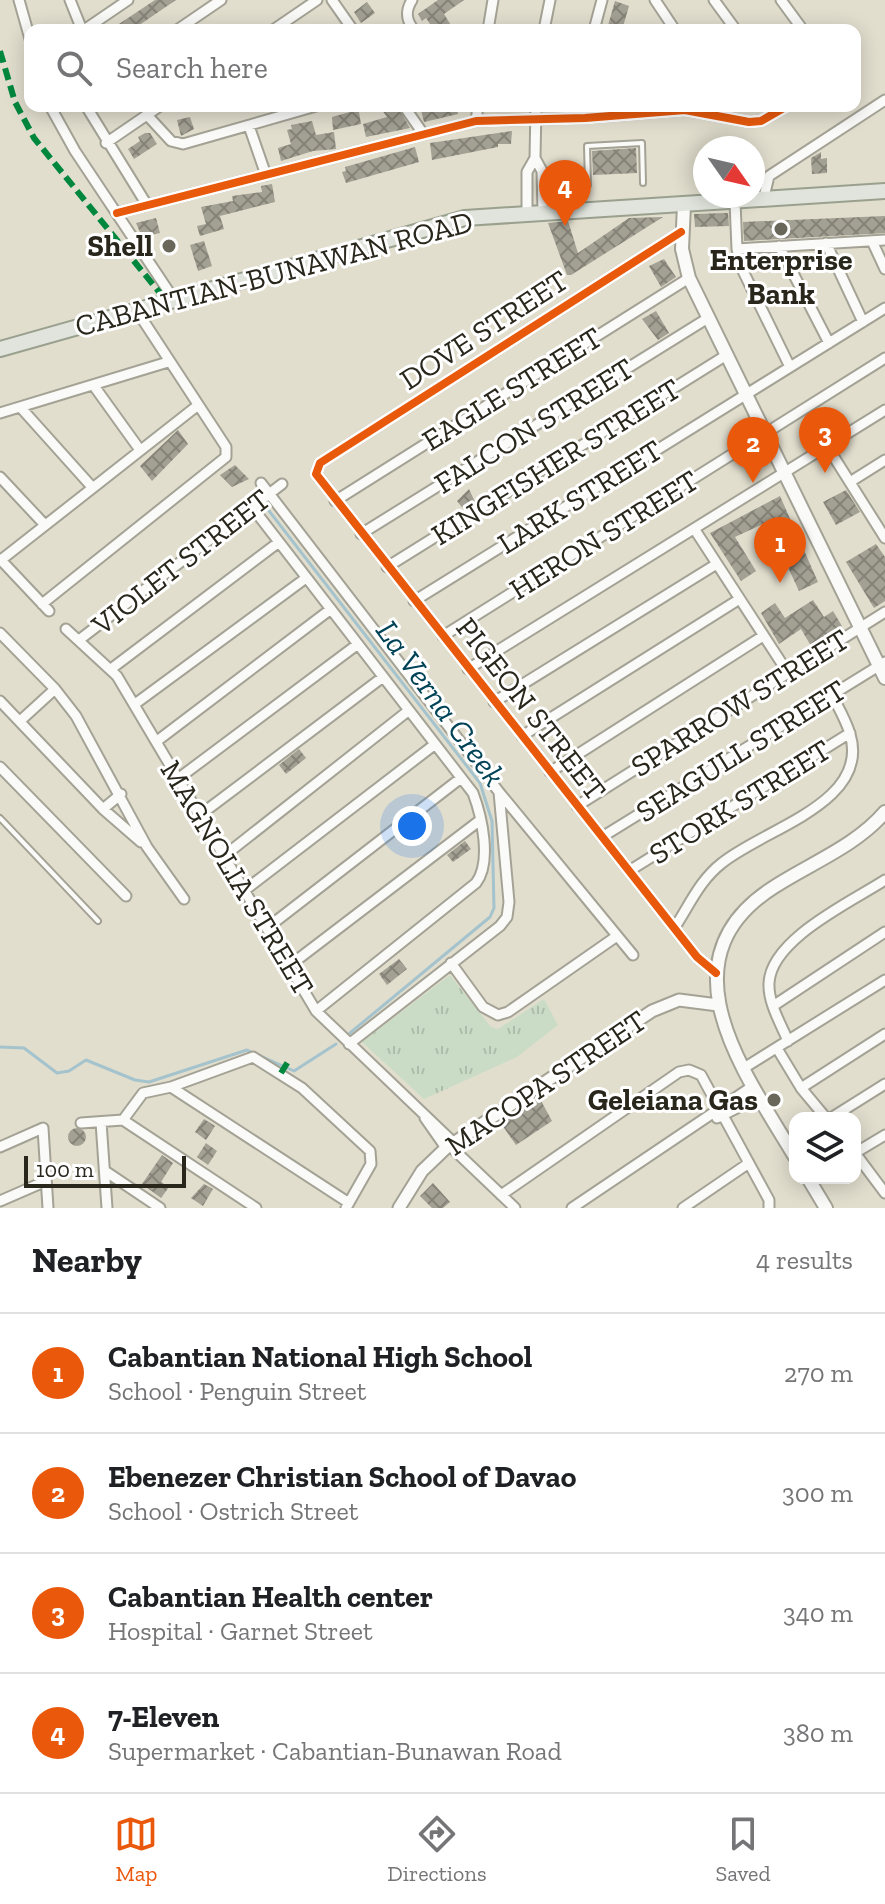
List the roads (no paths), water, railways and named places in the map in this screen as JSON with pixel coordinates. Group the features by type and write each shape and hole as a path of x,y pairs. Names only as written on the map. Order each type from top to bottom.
{"main road":[{"name":"CABANTIAN-BUNAWAN ROAD","path":"765,201 885,191"},
{"name":"CABANTIAN-BUNAWAN ROAD","path":"0,349 465,218 693,204"},
{"path":"684,205 681,232 689,278 725,356 747,394 883,668"},
{"path":"789,1147 726,1034 718,1005 716,973 725,939 754,900 874,825 885,812"},
{"path":"812,1184 826,1208"}],"street":[{"path":"19,0 26,24"},
{"path":"70,0 80,24"},
{"path":"186,24 221,0"},
{"path":"288,24 317,0"},
{"path":"332,0 349,24"},
{"path":"410,24 407,8 412,0"},
{"path":"489,24 493,0"},
{"path":"545,24 550,0"},
{"path":"596,24 602,0"},
{"path":"655,0 671,24"},
{"path":"714,0 732,24"},
{"path":"781,0 799,24"},
{"path":"91,24 122,2"},
{"path":"765,185 769,176 885,100"},
{"path":"54,112 175,301"},
{"path":"89,112 147,205"},
{"path":"106,143 151,112"},
{"path":"147,115 164,135 183,144 296,112"},
{"path":"408,112 422,132"},
{"path":"476,121 477,112"},
{"path":"535,212 542,171 535,158 536,112"},
{"path":"585,118 586,112"},
{"path":"117,213 422,132 476,121 585,118 647,112"},
{"path":"705,112 749,122 761,121 777,112"},
{"path":"249,126 266,175"},
{"path":"535,158 527,172 535,212"},
{"path":"735,208 737,249 748,283 790,367"},
{"name":"DOVE STREET","path":"316,471 320,463 681,232"},
{"path":"737,249 885,240"},
{"path":"872,241 885,269"},
{"path":"826,243 863,322"},
{"path":"779,246 829,343"},
{"name":"EAGLE STREET","path":"335,501 689,278"},
{"name":"LARK STREET","path":"414,601 885,308"},
{"path":"137,311 226,447 226,457 46,608 0,560 197,406"},
{"name":"FALCON STREET","path":"361,534 708,318"},
{"name":"KINGFISHER STREET","path":"387,567 725,356"},
{"name":"HERON STREET","path":"443,636 885,358"},
{"path":"0,413 22,409 168,362"},
{"path":"94,386 140,450"},
{"path":"22,409 92,487"},
{"path":"468,669 885,410"},
{"path":"827,446 885,538"},
{"path":"850,482 885,460"},
{"name":"PIGEON STREET","path":"316,471 318,480 697,957 716,973"},
{"path":"0,477 45,525"},
{"path":"261,483 499,792 633,955"},
{"name":"VIOLET STREET","path":"79,640 282,484"},
{"path":"252,507 473,793 479,821 484,867 476,883 316,1011"},
{"path":"873,519 885,512"},
{"path":"695,530 788,673"},
{"path":"111,669 279,542"},
{"path":"494,702 715,565"},
{"path":"135,704 306,578"},
{"path":"522,736 738,600"},
{"path":"157,741 331,609"},
{"name":"SPARROW STREET","path":"577,806 885,612"},
{"name":"MAGNOLIA STREET","path":"66,629 111,669 135,704 316,1011 515,1208"},
{"path":"0,633 55,689 76,716 147,847 184,899"},
{"path":"550,772 763,636"},
{"path":"179,778 358,644"},
{"name":"SEAGULL STREET","path":"602,837 832,695 883,668"},
{"path":"200,815 383,677"},
{"path":"20,721 55,689"},
{"path":"675,927 708,874 725,860 837,792 853,759 850,733 832,695"},
{"path":"0,701 103,809 147,847"},
{"path":"224,856 408,711"},
{"name":"STORK STREET","path":"629,871 850,733"},
{"path":"245,890 434,745"},
{"path":"0,767 126,896"},
{"path":"267,928 461,778"},
{"path":"349,1044 507,917 509,902 499,792"},
{"path":"103,809 121,794"},
{"path":"289,966 479,821"},
{"path":"788,1041 773,1006 769,980 782,950 885,880"},
{"path":"773,1006 885,932"},
{"path":"451,963 483,1007 498,1015 508,1012 617,936"},
{"path":"744,1068 778,1050 885,980"},
{"name":"MACOPA STREET","path":"399,1208 422,1171 450,1146 666,1003 691,1000 718,1005"},
{"path":"801,1088 885,1034"},
{"path":"778,1050 801,1088 823,1112"},
{"path":"123,1120 143,1093 171,1087 253,1057 302,1088 366,1145 372,1158 348,1205 171,1087"},
{"path":"501,1195 679,1072 689,1070 701,1075 769,1200 769,1208"},
{"path":"839,1112 885,1084"},
{"path":"572,1208 706,1119 718,1106 756,1092"},
{"path":"706,1119 723,1117 756,1092"},
{"path":"81,1123 123,1120 256,1208"},
{"path":"101,1122 107,1208"},
{"path":"0,1147 43,1128 48,1208"},
{"path":"861,1149 885,1135"},
{"path":"861,1160 884,1189"},
{"path":"683,1208 749,1163"},
{"path":"105,1171 160,1208"},
{"path":"0,1201 46,1181"}],"lane":[{"path":"588,185 587,146 642,143 643,183"},
{"path":"0,818 98,921"}],"waterway":[{"name":"La Verna Creek","path":"266,507 480,783 492,821 494,908 490,917 350,1033"},
{"name":"La Verna Creek","path":"0,1047 24,1048 57,1073 69,1071 86,1060 135,1080 149,1082 247,1050 294,1071 336,1044"}],"place":[{"name":"7-Eleven","path":"565,226"},
{"name":"Enterprise Bank","path":"781,229"},
{"name":"Shell","path":"169,246"},
{"name":"Cabantian Health center","path":"825,473"},
{"name":"Ebenezer Christian School of Davao","path":"753,483"},
{"name":"Cabantian National High School","path":"780,583"},
{"name":"Geleiana Gas","path":"774,1100"}]}
